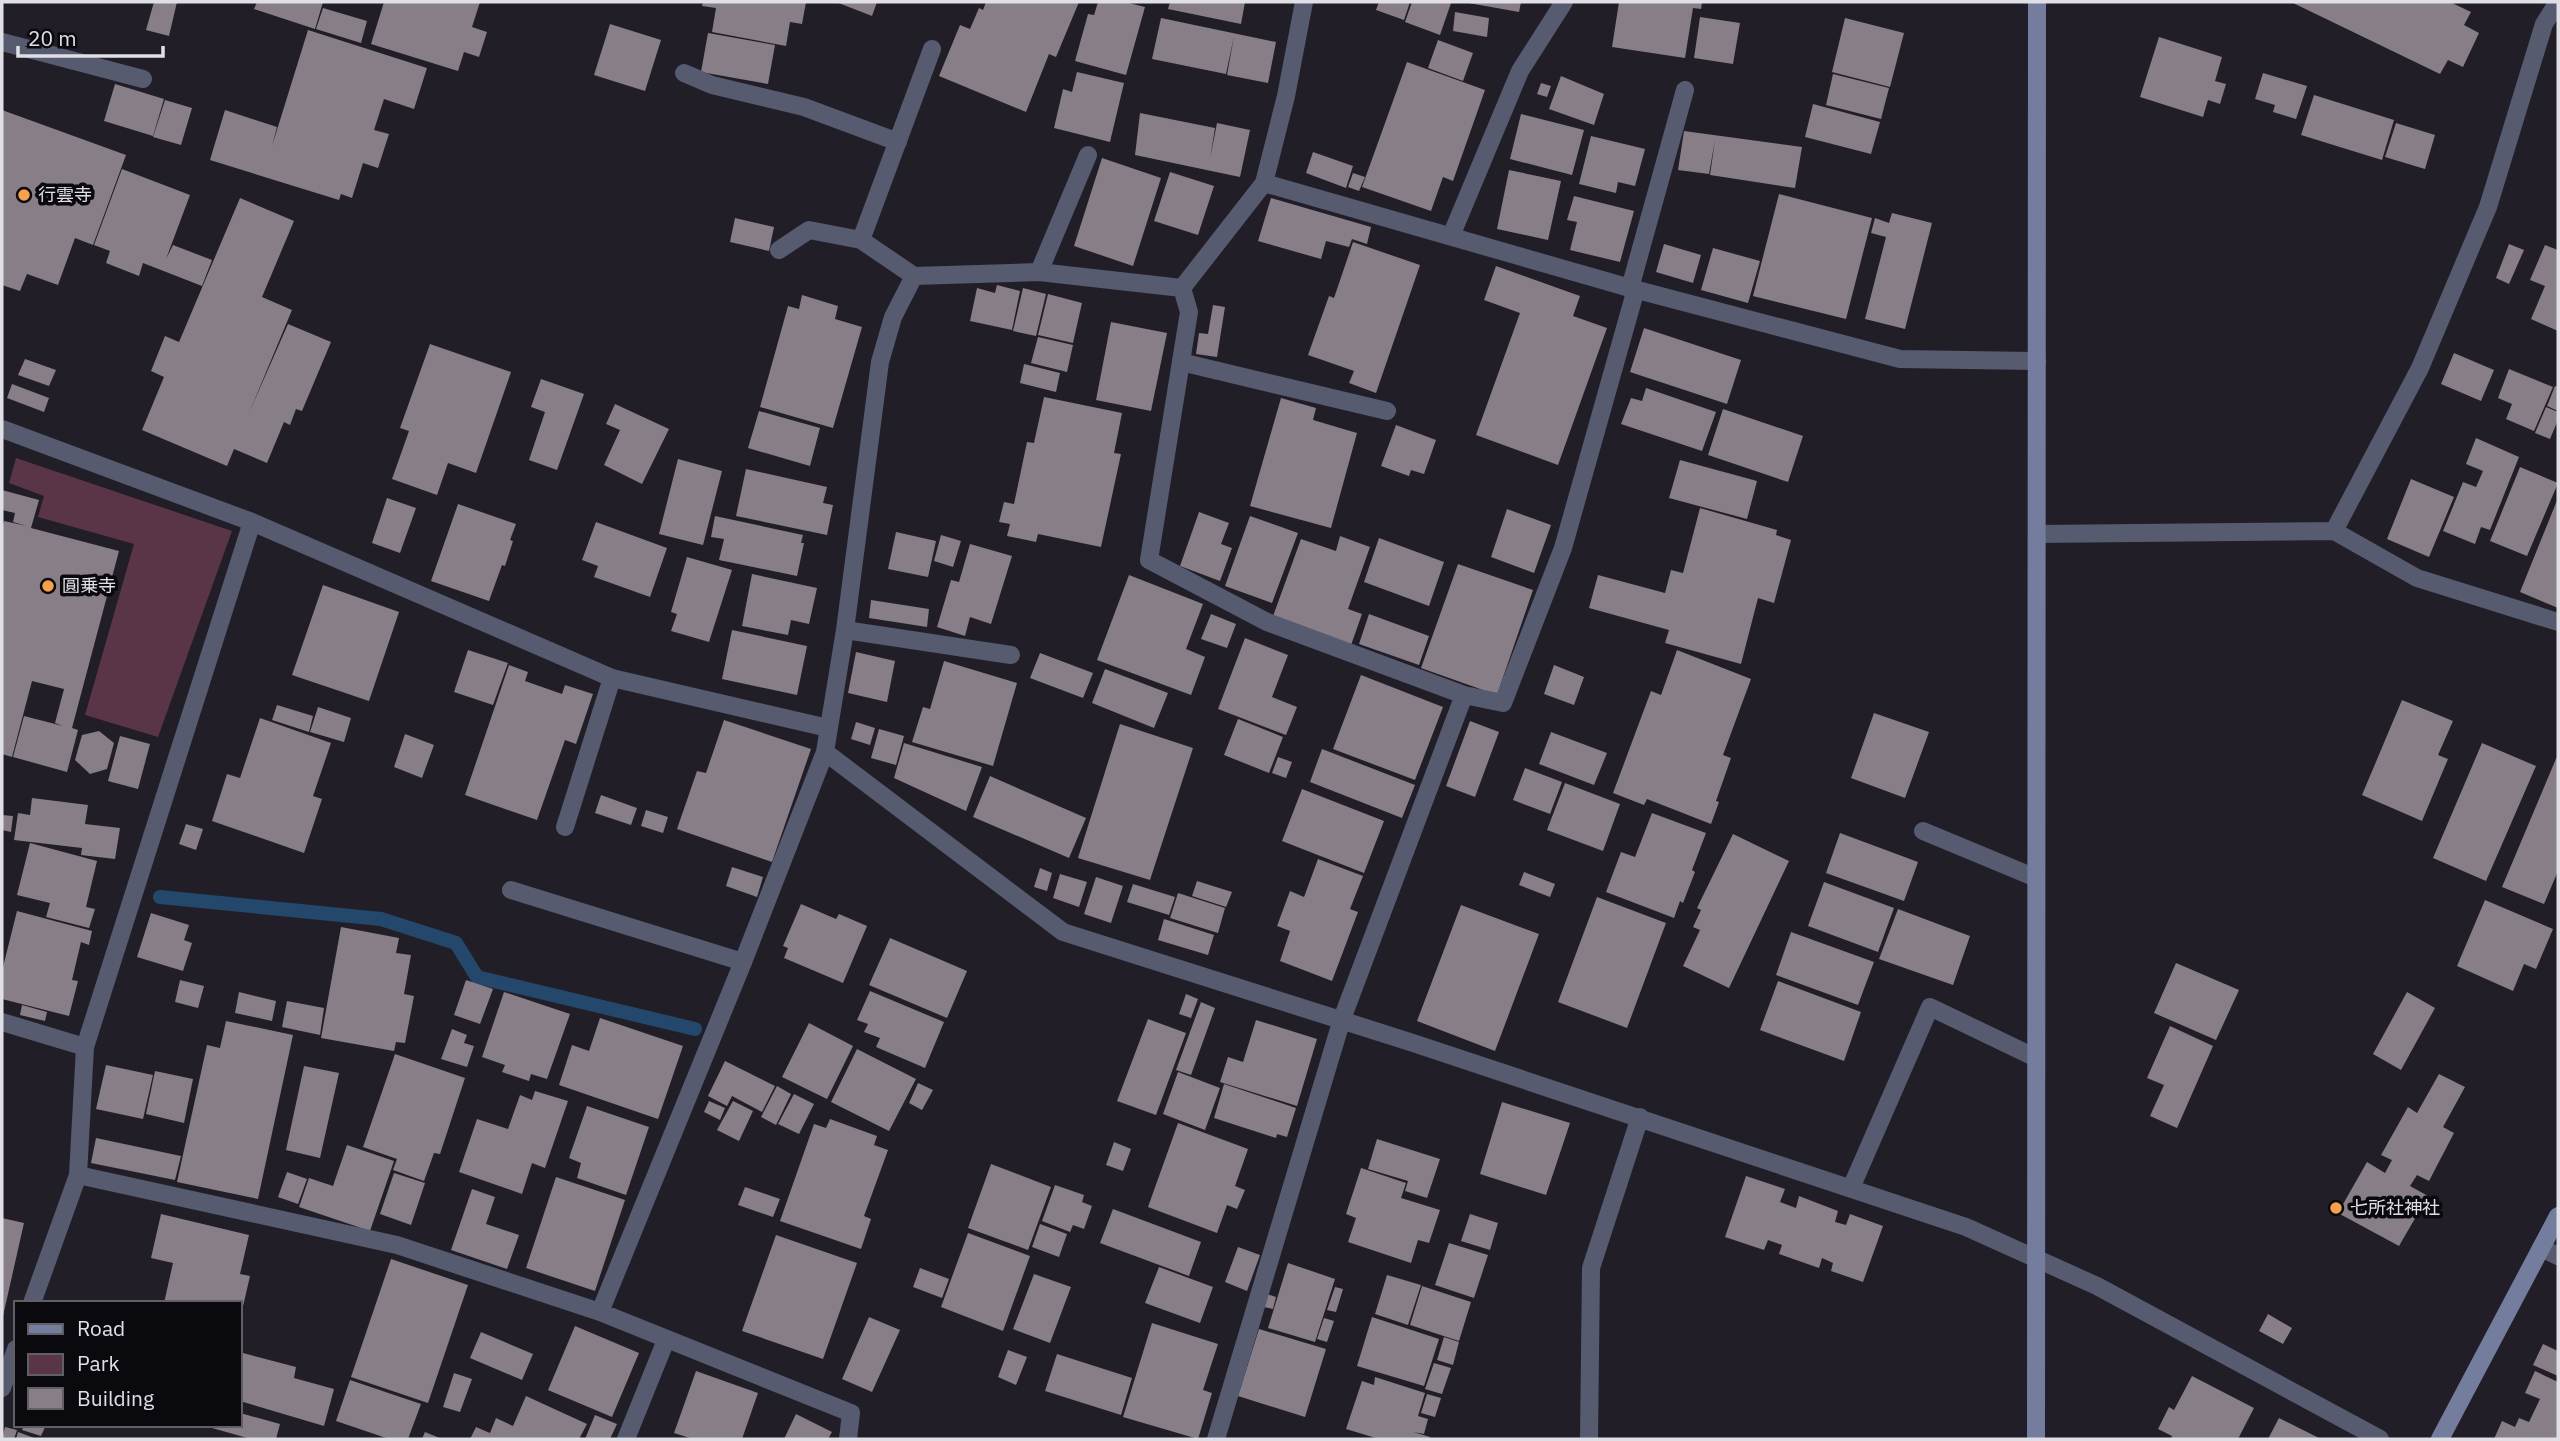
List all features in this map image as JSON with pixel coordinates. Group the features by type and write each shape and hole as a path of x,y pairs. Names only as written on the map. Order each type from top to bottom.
{"street":[{"path":"1182,288 1264,183 1286,96 1304,2"},
{"path":"1451,236 1520,71 1564,2"},
{"path":"2036,1439 2037,2"},
{"path":"2334,531 2429,346 2488,207 2544,24 2558,2"},
{"path":"2,42 143,79"},
{"path":"861,240 932,49"},
{"path":"684,73 712,85 804,107 898,142"},
{"path":"1182,288 1189,312 1149,560 1267,622 1464,695 1503,703 1563,548 1685,90"},
{"path":"1039,272 1088,155"},
{"path":"1264,183 1633,288 1900,359 2036,361"},
{"path":"779,250 809,230 861,240 914,276 1039,272 1182,288"},
{"path":"600,1312 743,962 825,752 845,630 880,362 892,317 914,276"},
{"path":"1181,362 1387,411"},
{"path":"2,429 252,522 612,678 828,728"},
{"path":"33,1301 78,1175 85,1047 252,522"},
{"path":"2036,534 2334,531 2417,578 2558,622"},
{"path":"845,630 1011,655"},
{"path":"565,827 612,678"},
{"path":"1216,1439 1342,1020 1464,695"},
{"path":"825,752 1063,932 1640,1117 1966,1227 2096,1286 2381,1439"},
{"path":"1923,831 2036,878"},
{"path":"511,890 743,962"},
{"path":"1851,1188 1930,1007 2036,1058"},
{"path":"2,1023 85,1047"},
{"path":"1589,1439 1591,1268 1640,1117"},
{"path":"78,1175 397,1245 600,1312 851,1413 848,1439"},
{"path":"2440,1439 2558,1216"},
{"path":"2541,1248 2558,1256"},
{"path":"626,1439 666,1340"},
{"path":"2,1388 14,1355"}],"green space":[{"path":"16,458 232,531 158,737 85,715 134,544 38,517 44,496 9,483"}],"building":[{"path":"154,2 177,2 169,36 146,30"},
{"path":"257,2 323,2 315,29 254,9"},
{"path":"384,2 480,2 472,27 487,32 479,57 464,52 458,71 371,44"},
{"path":"703,2 806,2 802,24 790,22 786,46 712,32 716,8 702,6"},
{"path":"836,2 877,2 872,16"},
{"path":"986,2 1079,2 1056,57 1049,54 1026,112 939,76 960,25 970,29 979,8 983,10"},
{"path":"1098,2 1125,2 1145,7 1126,75 1075,61 1088,14 1094,15"},
{"path":"1170,2 1245,2 1241,24 1168,9"},
{"path":"1379,2 1410,2 1404,20 1376,10"},
{"path":"1412,2 1451,3 1440,35 1405,22"},
{"path":"1463,2 1521,2 1519,12"},
{"path":"1619,2 1702,2 1701,9 1693,8 1685,58 1612,47"},
{"path":"2291,2 2450,2 2471,12 2464,25 2479,33 2463,67 2448,60 2440,74"},
{"path":"323,8 367,21 361,43 316,29"},
{"path":"1455,12 1489,18 1487,37 1453,31"},
{"path":"1700,17 1740,23 1733,64 1694,58"},
{"path":"1161,18 1276,42 1268,83 1227,75 1234,36 1226,74 1152,59"},
{"path":"1845,18 1904,33 1890,87 1832,72"},
{"path":"610,24 661,40 645,91 594,75"},
{"path":"308,30 427,68 414,109 384,99 374,130 389,134 378,168 363,163 352,198 341,194 339,200 210,160 225,110 277,127 272,146"},
{"path":"708,33 775,45 768,84 701,72"},
{"path":"2159,37 2222,57 2215,81 2226,84 2220,104 2208,100 2203,117 2140,97"},
{"path":"1438,40 1473,53 1463,81 1428,68"},
{"path":"1407,62 1485,90 1453,181 1443,177 1431,211 1362,187"},
{"path":"1077,72 1124,83 1110,142 1054,128 1063,89 1072,92"},
{"path":"2263,73 2307,86 2296,119 2273,112 2275,105 2255,99"},
{"path":"1833,74 1889,88 1881,119 1826,105"},
{"path":"1561,76 1604,94 1594,125 1549,109"},
{"path":"1541,83 1551,86 1547,97 1537,94"},
{"path":"115,84 164,99 153,136 104,121"},
{"path":"2314,95 2394,120 2382,160 2301,135"},
{"path":"165,100 192,108 181,145 153,137"},
{"path":"1813,104 1880,122 1871,154 1805,137"},
{"path":"2,110 126,155 93,245 75,238 58,285 27,274 20,291 2,285"},
{"path":"1140,113 1215,128 1210,159 1217,123 1250,130 1240,177 1135,155"},
{"path":"1521,114 1584,130 1572,175 1510,159"},
{"path":"2396,123 2435,135 2425,169 2385,157"},
{"path":"1684,131 1802,147 1795,188 1710,175 1715,140 1709,174 1678,170"},
{"path":"1591,136 1645,149 1635,186 1618,182 1616,193 1579,184"},
{"path":"1313,152 1353,166 1346,188 1306,173"},
{"path":"1102,158 1161,178 1133,266 1074,246"},
{"path":"122,169 190,195 166,259 173,245 212,260 202,286 143,263 139,276 106,263 110,251 94,245"},
{"path":"1509,170 1561,181 1548,240 1497,229"},
{"path":"1170,172 1214,186 1198,235 1154,221"},
{"path":"1353,173 1365,177 1359,191 1348,187"},
{"path":"1779,194 1872,218 1846,319 1753,296"},
{"path":"1574,196 1634,211 1620,262 1570,250 1577,222 1567,220"},
{"path":"240,198 294,221 262,297 292,310 249,413 288,324 331,342 302,411 296,409 290,425 284,422 267,463 234,449 227,466 142,430 164,377 151,371 165,336 179,342"},
{"path":"1271,198 1371,227 1367,244 1352,239 1349,247 1326,241 1321,259 1258,241"},
{"path":"1892,213 1932,223 1905,329 1865,319 1886,237 1871,233 1875,218 1889,223"},
{"path":"735,218 774,227 769,251 730,242"},
{"path":"1353,242 1420,265 1376,393 1349,383 1354,371 1308,355 1329,296 1334,298"},
{"path":"1664,244 1701,255 1693,283 1656,272"},
{"path":"2509,244 2524,250 2509,284 2496,278"},
{"path":"2545,245 2558,250 2558,331 2531,319 2545,286 2530,280"},
{"path":"1713,248 1760,261 1748,303 1701,290"},
{"path":"1496,266 1580,296 1573,316 1607,328 1558,465 1476,435 1520,313 1484,300"},
{"path":"997,285 1020,291 1012,330 970,321 977,288 995,293"},
{"path":"1023,288 1046,294 1036,336 1013,331"},
{"path":"1048,294 1082,303 1073,343 1038,335"},
{"path":"802,295 838,306 835,319 862,327 833,428 760,407 788,306 799,309"},
{"path":"1213,305 1225,307 1217,357 1196,354 1199,333 1208,334"},
{"path":"1111,322 1167,333 1151,411 1096,400"},
{"path":"1644,328 1741,360 1727,404 1630,372"},
{"path":"1038,337 1073,345 1067,372 1031,363"},
{"path":"430,344 511,372 476,473 448,463 437,495 392,479 409,431 400,428"},
{"path":"2454,353 2494,370 2481,401 2441,384"},
{"path":"25,359 56,370 49,386 18,375"},
{"path":"1024,364 1060,373 1056,392 1020,383"},
{"path":"2509,369 2553,387 2534,431 2506,419 2512,404 2498,398"},
{"path":"541,379 584,394 557,470 529,460 545,412 531,407"},
{"path":"12,384 49,398 44,412 7,398"},
{"path":"2555,386 2558,387 2558,411 2547,406"},
{"path":"1646,388 1716,412 1702,451 1621,424 1631,398 1642,401"},
{"path":"1044,397 1122,413 1114,453 1121,454 1101,547 1038,534 1036,542 1007,536 1010,524 999,522 1004,502 1014,504 1027,442 1034,443"},
{"path":"1281,398 1316,408 1313,420 1357,433 1331,528 1250,506"},
{"path":"615,404 669,429 642,484 604,465 620,430 606,424"},
{"path":"2546,407 2558,412 2558,420 2550,439 2535,433"},
{"path":"1723,409 1803,436 1788,482 1708,455"},
{"path":"759,411 820,428 810,466 748,448"},
{"path":"1396,425 1436,440 1424,474 1411,470 1409,476 1381,466"},
{"path":"2476,438 2519,457 2490,530 2481,527 2475,544 2443,531 2463,482 2476,487 2483,471 2466,464"},
{"path":"678,459 722,471 703,545 659,534"},
{"path":"1680,460 1757,481 1747,519 1669,498"},
{"path":"2520,467 2558,483 2527,556 2490,541"},
{"path":"746,469 827,487 823,503 833,505 827,535 736,516"},
{"path":"2411,479 2454,497 2429,557 2387,539"},
{"path":"2,490 39,500 31,528 119,551 72,728 78,730 67,772 13,757 24,716 63,726 55,723 64,689 32,681 12,757 2,754 2,527 4,521 27,526 13,522 15,513 2,510"},
{"path":"387,498 416,508 400,553 372,543"},
{"path":"2558,498 2558,608 2520,592"},
{"path":"458,504 516,524 505,566 502,565 489,601 431,581"},
{"path":"1700,508 1777,530 1776,535 1791,540 1774,603 1758,598 1741,664 1665,643 1669,630 1589,608 1598,575 1665,593 1671,570 1683,573"},
{"path":"1507,509 1551,525 1534,573 1491,557"},
{"path":"1199,512 1229,523 1221,544 1232,548 1220,581 1180,566"},
{"path":"715,516 803,535 801,543 804,543 797,576 719,560 724,539 711,537"},
{"path":"1250,516 1298,533 1272,603 1225,586"},
{"path":"596,522 667,548 650,597 594,577 598,566 582,560"},
{"path":"896,532 936,541 928,577 888,569"},
{"path":"941,535 961,541 953,567 934,561"},
{"path":"1340,536 1370,547 1348,609 1362,614 1350,648 1272,619 1301,539 1336,551"},
{"path":"1379,538 1444,562 1429,606 1364,582"},
{"path":"970,544 1012,556 991,624 970,617 965,636 937,627 951,580 959,582"},
{"path":"687,557 732,570 709,642 671,631 677,614 671,612"},
{"path":"1458,564 1533,590 1497,695 1421,668"},
{"path":"752,574 817,588 809,624 791,620 788,635 742,626"},
{"path":"1129,575 1203,604 1186,649 1205,657 1191,695 1097,660"},
{"path":"323,585 399,612 369,701 292,675"},
{"path":"871,600 929,609 927,627 869,618"},
{"path":"1211,614 1236,624 1227,648 1201,639"},
{"path":"1369,614 1429,636 1419,665 1359,644"},
{"path":"732,630 807,646 797,695 722,679"},
{"path":"1245,638 1288,655 1272,697 1297,707 1286,735 1218,709"},
{"path":"468,650 508,663 493,705 454,692"},
{"path":"1677,650 1751,679 1723,755 1731,758 1711,824 1647,799 1644,805 1613,793 1651,691 1661,695"},
{"path":"856,652 895,661 887,702 848,693"},
{"path":"1040,653 1093,673 1083,698 1030,678"},
{"path":"944,661 1017,683 993,766 912,742 923,707 930,709"},
{"path":"509,665 528,672 525,681 562,694 565,685 593,694 576,744 565,740 537,820 465,795"},
{"path":"1554,665 1584,677 1574,705 1544,694"},
{"path":"1105,669 1168,693 1154,728 1092,703"},
{"path":"1361,675 1443,707 1415,780 1333,749"},
{"path":"2402,700 2453,721 2438,755 2448,759 2422,821 2362,795"},
{"path":"277,705 313,716 309,732 272,720"},
{"path":"318,707 351,718 344,742 310,732"},
{"path":"1874,713 1929,732 1905,798 1851,778"},
{"path":"260,718 331,743 313,796 322,799 304,853 212,821 227,774 240,778"},
{"path":"1238,719 1283,737 1269,773 1224,755"},
{"path":"724,720 811,749 772,862 677,829 697,771 706,773"},
{"path":"1470,721 1499,732 1475,797 1446,786"},
{"path":"856,722 875,728 870,745 851,739"},
{"path":"1120,724 1193,748 1150,880 1078,858"},
{"path":"879,729 904,736 896,765 871,758"},
{"path":"99,731 114,743 107,769 90,774 75,760 82,735"},
{"path":"1551,732 1607,753 1594,785 1539,764"},
{"path":"405,734 434,745 422,778 394,767"},
{"path":"120,736 150,744 138,789 108,781"},
{"path":"904,743 982,767 966,811 894,778"},
{"path":"2482,743 2536,766 2486,881 2433,858"},
{"path":"1322,749 1415,785 1402,818 1310,782"},
{"path":"2558,754 2558,871 2544,904 2502,887"},
{"path":"1278,757 1292,762 1286,778 1272,773"},
{"path":"1525,768 1562,782 1550,814 1513,800"},
{"path":"990,776 1086,818 1069,858 973,817"},
{"path":"1565,783 1620,804 1603,851 1547,830"},
{"path":"1302,789 1384,821 1364,873 1282,841"},
{"path":"601,795 637,808 631,825 595,813"},
{"path":"32,798 88,805 85,824 120,828 115,859 81,855 82,848 14,840 18,813 30,815"},
{"path":"646,810 668,817 663,833 641,826"},
{"path":"1652,813 1706,833 1692,870 1695,872 1674,918 1606,892 1621,852 1635,857"},
{"path":"2,815 13,816 11,832 2,830"},
{"path":"186,824 203,829 196,850 179,844"},
{"path":"1840,833 1918,862 1904,901 1826,873"},
{"path":"1733,834 1789,861 1729,988 1683,966 1700,930 1693,927 1701,910 1697,908"},
{"path":"30,843 97,861 86,907 95,909 89,928 46,917 50,903 17,895"},
{"path":"1318,859 1363,876 1350,909 1358,912 1332,981 1280,961 1290,931 1277,926 1290,891 1304,897"},
{"path":"732,867 763,877 757,897 726,886"},
{"path":"1040,868 1052,873 1047,891 1034,887"},
{"path":"1524,872 1555,884 1550,897 1519,885"},
{"path":"1060,874 1087,882 1079,907 1053,898"},
{"path":"1096,877 1123,886 1111,923 1084,914"},
{"path":"1197,881 1232,892 1226,907 1192,896"},
{"path":"1824,882 1894,908 1878,952 1808,926"},
{"path":"1133,884 1175,897 1169,915 1127,902"},
{"path":"1178,893 1225,908 1218,933 1170,918"},
{"path":"1597,897 1666,923 1627,1028 1558,1002"},
{"path":"2485,900 2553,929 2536,969 2524,964 2513,991 2457,966"},
{"path":"801,904 836,919 839,914 867,926 843,983 784,958 788,948 783,946"},
{"path":"1461,905 1539,934 1495,1051 1417,1021"},
{"path":"1898,909 1970,936 1953,985 1879,959"},
{"path":"17,911 92,931 89,945 81,942 72,980 78,981 69,1016 2,999 2,971"},
{"path":"151,913 189,925 184,940 192,943 183,971 137,957"},
{"path":"1164,919 1214,935 1208,955 1158,940"},
{"path":"341,927 399,938 396,953 411,955 404,994 414,996 405,1043 396,1042 394,1051 321,1038"},
{"path":"1791,932 1874,962 1858,1005 1776,975"},
{"path":"890,938 967,971 947,1018 869,985"},
{"path":"2176,963 2239,990 2216,1040 2154,1013"},
{"path":"180,980 204,986 198,1008 175,1002"},
{"path":"466,980 493,989 480,1024 454,1015"},
{"path":"1778,981 1861,1012 1844,1061 1760,1030"},
{"path":"870,991 944,1022 925,1068 876,1047 880,1038 864,1032 868,1024 857,1020"},
{"path":"239,992 276,1001 272,1021 235,1013"},
{"path":"504,992 570,1014 547,1079 531,1074 529,1081 502,1072 505,1065 482,1057"},
{"path":"2407,992 2435,1008 2401,1070 2373,1054"},
{"path":"1186,994 1198,999 1191,1018 1179,1014"},
{"path":"287,1001 324,1008 320,1035 282,1027"},
{"path":"1201,1002 1215,1008 1191,1075 1176,1070"},
{"path":"22,1005 47,1012 45,1021 20,1015"},
{"path":"600,1018 683,1046 658,1119 559,1085 572,1045 589,1051"},
{"path":"1148,1019 1186,1033 1156,1115 1117,1101"},
{"path":"1256,1020 1317,1039 1297,1106 1220,1082 1228,1057 1243,1062"},
{"path":"226,1021 293,1035 258,1199 177,1182 207,1045 220,1048"},
{"path":"809,1023 853,1046 827,1099 782,1077"},
{"path":"2170,1026 2213,1046 2177,1128 2150,1116 2164,1085 2147,1078"},
{"path":"452,1029 467,1035 464,1043 474,1046 467,1067 441,1059"},
{"path":"857,1049 916,1079 889,1131 831,1102"},
{"path":"395,1054 465,1078 440,1154 434,1153 424,1181 393,1170 397,1159 363,1147"},
{"path":"725,1061 775,1086 762,1112 732,1096 727,1106 708,1096"},
{"path":"106,1065 153,1075 143,1119 96,1109"},
{"path":"304,1066 339,1073 320,1158 286,1150"},
{"path":"155,1071 193,1079 184,1123 146,1114"},
{"path":"1178,1072 1220,1088 1205,1130 1163,1114"},
{"path":"2439,1074 2465,1087 2443,1127 2454,1133 2429,1181 2417,1175 2410,1186 2428,1196 2399,1246 2338,1213 2367,1162 2385,1173 2392,1160 2381,1155 2408,1107 2417,1113"},
{"path":"918,1083 933,1090 922,1110 909,1103"},
{"path":"1224,1084 1296,1108 1287,1137 1277,1134 1276,1138 1214,1118"},
{"path":"777,1086 791,1094 776,1125 761,1117"},
{"path":"535,1091 568,1101 545,1168 532,1163 522,1194 459,1172 477,1119 508,1129 520,1095 532,1100"},
{"path":"794,1094 814,1104 799,1134 778,1124"},
{"path":"709,1101 725,1108 720,1120 704,1112"},
{"path":"733,1101 753,1111 739,1141 717,1130"},
{"path":"1502,1102 1570,1123 1546,1195 1480,1174"},
{"path":"587,1106 649,1127 626,1195 577,1178 581,1163 569,1158"},
{"path":"830,1119 877,1136 874,1145 888,1150 864,1216 871,1219 861,1249 780,1221 814,1124 826,1128"},
{"path":"1178,1123 1248,1149 1235,1186 1245,1190 1237,1209 1227,1205 1217,1233 1148,1207"},
{"path":"96,1138 181,1156 175,1180 91,1163"},
{"path":"1377,1139 1440,1159 1427,1198 1405,1191 1408,1181 1368,1169"},
{"path":"1114,1142 1131,1149 1123,1171 1106,1165"},
{"path":"347,1145 394,1161 370,1231 299,1207 309,1178 333,1186"},
{"path":"991,1164 1051,1187 1028,1250 968,1228"},
{"path":"1361,1168 1406,1183 1401,1198 1440,1210 1429,1243 1418,1240 1411,1263 1348,1242 1356,1218 1346,1214"},
{"path":"287,1172 307,1179 298,1204 278,1197"},
{"path":"394,1173 425,1183 411,1225 380,1214"},
{"path":"1746,1176 1785,1189 1780,1202 1796,1208 1799,1196 1838,1211 1835,1222 1846,1225 1850,1214 1883,1226 1863,1282 1831,1271 1833,1263 1822,1258 1819,1268 1779,1254 1782,1245 1768,1240 1764,1250 1725,1237"},
{"path":"556,1177 625,1200 595,1291 526,1268"},
{"path":"1055,1185 1084,1195 1082,1202 1092,1206 1084,1229 1073,1225 1070,1232 1042,1221"},
{"path":"745,1187 780,1199 773,1217 738,1205"},
{"path":"472,1189 495,1197 486,1224 519,1235 507,1269 451,1250"},
{"path":"1113,1209 1201,1242 1189,1276 1100,1243"},
{"path":"161,1214 249,1235 240,1274 250,1276 242,1311 242,1301 164,1301 173,1263 151,1258"},
{"path":"1470,1214 1498,1223 1490,1250 1461,1241"},
{"path":"2,1218 24,1223 3,1316 2,1316"},
{"path":"1040,1224 1067,1234 1059,1257 1032,1247"},
{"path":"968,1233 1030,1256 1003,1331 941,1307"},
{"path":"776,1235 857,1263 823,1359 742,1331"},
{"path":"1449,1243 1488,1255 1474,1298 1435,1285"},
{"path":"1238,1247 1260,1255 1247,1291 1225,1282"},
{"path":"391,1259 468,1285 428,1403 351,1377"},
{"path":"1288,1263 1335,1279 1315,1342 1268,1328"},
{"path":"1159,1267 1213,1287 1200,1323 1145,1303"},
{"path":"920,1268 949,1279 942,1298 913,1287"},
{"path":"1034,1274 1071,1287 1050,1343 1013,1329"},
{"path":"1387,1275 1421,1285 1408,1325 1375,1314"},
{"path":"1422,1286 1471,1302 1459,1341 1410,1325"},
{"path":"1335,1287 1343,1289 1336,1312 1327,1310"},
{"path":"1267,1294 1276,1297 1273,1309 1264,1307"},
{"path":"2268,1314 2292,1328 2283,1344 2259,1331"},
{"path":"869,1317 900,1330 872,1392 842,1379"},
{"path":"1372,1317 1439,1339 1424,1386 1357,1366"},
{"path":"1324,1318 1334,1321 1327,1342 1317,1339"},
{"path":"1152,1323 1218,1344 1203,1390 1212,1393 1198,1439 1123,1417"},
{"path":"575,1326 639,1353 612,1417 548,1390"},
{"path":"1259,1329 1326,1349 1305,1417 1238,1396"},
{"path":"481,1332 533,1354 522,1380 470,1358"},
{"path":"1444,1337 1459,1342 1453,1365 1437,1360"},
{"path":"2543,1344 2558,1351 2558,1376 2533,1365"},
{"path":"1008,1350 1027,1357 1016,1385 998,1377"},
{"path":"243,1353 296,1367 294,1378 334,1389 324,1426 242,1402"},
{"path":"1057,1354 1132,1378 1121,1415 1045,1391"},
{"path":"1434,1363 1451,1368 1442,1394 1425,1389"},
{"path":"696,1371 758,1393 742,1439 693,1439 674,1433"},
{"path":"2535,1371 2558,1382 2558,1439 2494,1439 2502,1421 2515,1427 2519,1418 2529,1422 2540,1399 2525,1393"},
{"path":"454,1373 472,1379 460,1412 443,1407"},
{"path":"2192,1376 2254,1408 2238,1439 2171,1439 2172,1436 2158,1429 2169,1407 2174,1410"},
{"path":"1375,1377 1425,1393 1418,1416 1428,1419 1424,1434 1413,1432 1430,1439 1379,1439 1346,1429 1362,1381 1374,1385"},
{"path":"350,1380 421,1404 408,1439 389,1439 336,1421"},
{"path":"1427,1394 1441,1398 1435,1417 1421,1413"},
{"path":"526,1396 587,1424 579,1439 470,1439 476,1427 490,1433 496,1418 513,1426"},
{"path":"242,1414 280,1424 276,1439 251,1439 212,1428 242,1427"},
{"path":"796,1414 832,1432 828,1439 784,1439"},
{"path":"595,1415 617,1424 610,1439 585,1439"},
{"path":"2279,1418 2321,1439 2268,1439"},
{"path":"5,1427 17,1430 14,1439 2,1439"},
{"path":"23,1427 45,1427 41,1436 22,1430"},
{"path":"18,1432 37,1439 16,1439"},
{"path":"425,1432 442,1439 422,1439"}],"waterway":[{"path":"160,897 381,919 456,943 477,977 695,1029"}],"place":[{"name":"行雲寺","path":"24,195"},
{"name":"圓乗寺","path":"48,586"},
{"name":"七所社神社","path":"2336,1208"}]}
